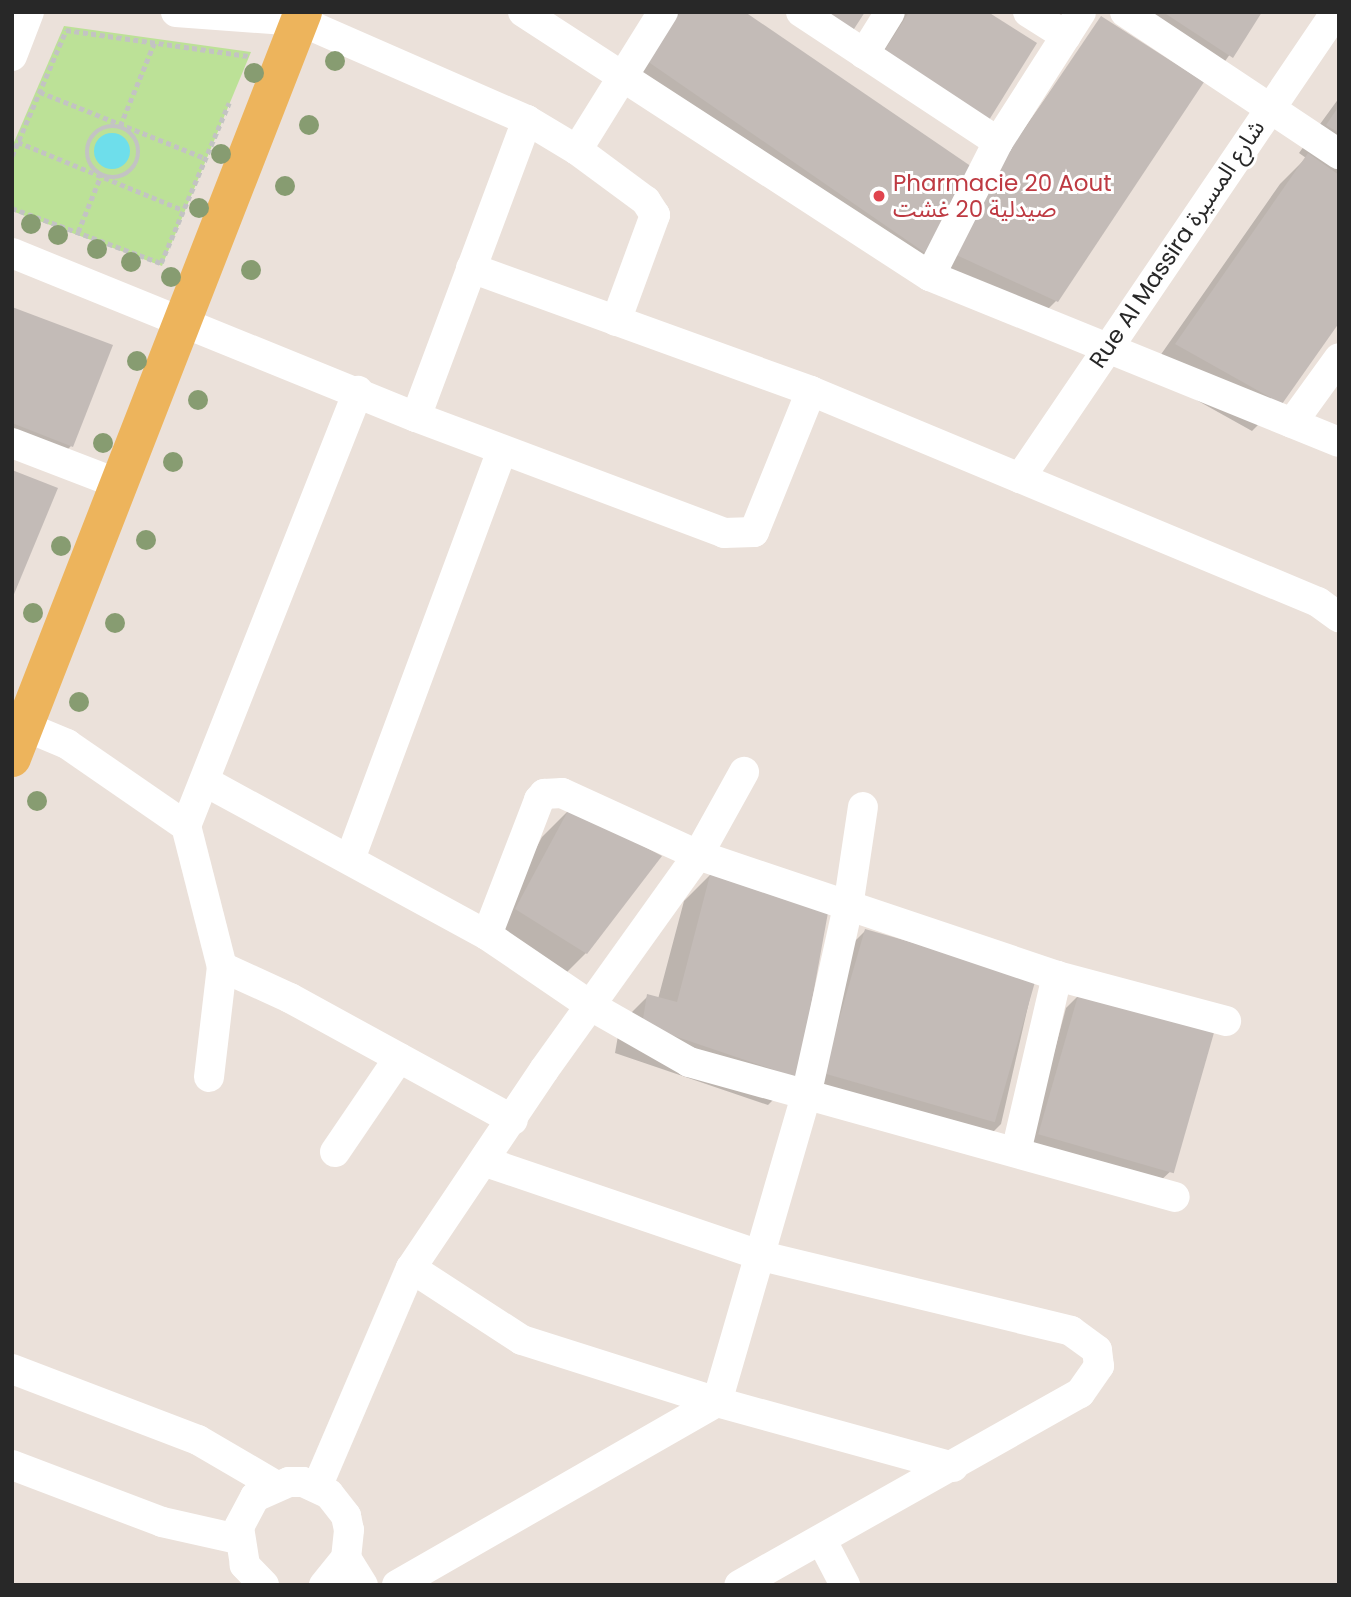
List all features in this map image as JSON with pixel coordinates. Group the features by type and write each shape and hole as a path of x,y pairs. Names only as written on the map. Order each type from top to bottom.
{"main road":[{"path":"12,758 20,722 119,484 302,17"}],"street":[{"path":"12,56 29,12"},
{"path":"176,12 302,17 527,120 577,150 646,201 655,215 616,321"},
{"path":"523,12 930,276 1339,442"},
{"path":"577,150 663,12"},
{"path":"802,12 998,142"},
{"path":"864,54 890,12"},
{"path":"930,276 998,142 1073,24 1028,12"},
{"path":"1125,12 1339,154"},
{"name":"Rue Al Massira شارع المسيرة","path":"1020,478 1106,347 1336,12"},
{"path":"416,417 527,120"},
{"path":"12,253 358,391 416,417 724,533 743,536 754,533 763,519 811,391"},
{"path":"471,268 811,391 1318,602 1339,617"},
{"path":"1292,423 1339,358"},
{"path":"209,1077 222,967 186,826 206,782 358,391"},
{"path":"12,443 119,484"},
{"path":"350,859 502,450"},
{"path":"20,722 100,765 186,826"},
{"path":"317,1487 411,1268 698,855 744,772"},
{"path":"206,782 487,935 591,1006 688,1062 1175,1197"},
{"path":"487,935 544,794 562,793 698,855 848,907 1057,976 1226,1021"},
{"path":"397,1585 717,1402 806,1096 848,907 863,807"},
{"path":"222,967 290,998 513,1120"},
{"path":"1016,1152 1057,976"},
{"path":"335,1152 399,1058"},
{"path":"486,1162 761,1256 1071,1331 1089,1340 1097,1350 1099,1366 1080,1393 822,1541 738,1585"},
{"path":"411,1268 522,1339 717,1402 953,1467"},
{"path":"12,1369 198,1440 275,1485"},
{"path":"12,1465 162,1522 238,1539"},
{"path":"264,1585 245,1565 238,1539 247,1506 275,1485 303,1482 317,1487 339,1504 346,1516 349,1530 346,1558 324,1585"},
{"path":"822,1541 845,1585"},
{"path":"346,1558 363,1585"}],"path":[{"path":"12,156 66,30 250,53 245,65"},
{"path":"120,126 155,41"},
{"path":"40,92 205,158"},
{"path":"12,208 161,263 230,100"},
{"path":"120,126 137,143 137,162 125,175 101,175 88,163 90,138 103,127 120,126"},
{"path":"18,142 183,210"},
{"path":"78,232 101,175"}],"green space":[{"path":"64,26 251,52 162,266 12,211 12,147"}],"water":[{"path":"112,133 125,138 130,151 125,164 112,169 99,164 94,151 99,138"}],"building":[{"path":"680,12 745,12 975,169 931,257 647,61"},
{"path":"822,12 865,12 852,32"},
{"path":"909,12 988,12 1037,43 989,120 883,53"},
{"path":"1163,12 1262,12 1233,58"},
{"path":"1101,16 1204,82 1058,302 952,253 981,193"},
{"path":"1339,106 1339,133 1326,125"},
{"path":"1308,153 1339,175 1339,323 1282,404 1175,344"},
{"path":"12,307 113,345 73,447 12,423"},
{"path":"12,470 58,488 12,599"},
{"path":"570,807 662,856 587,954 515,909"},
{"path":"711,871 829,907 798,1078 642,1025 647,994 677,1002"},
{"path":"865,929 1036,978 995,1122 824,1073"},
{"path":"1079,992 1215,1031 1174,1173 1038,1134"}],"place":[{"name":"Pharmacie 20 Aout صيدلية 20 غشت","path":"879,196"}]}
